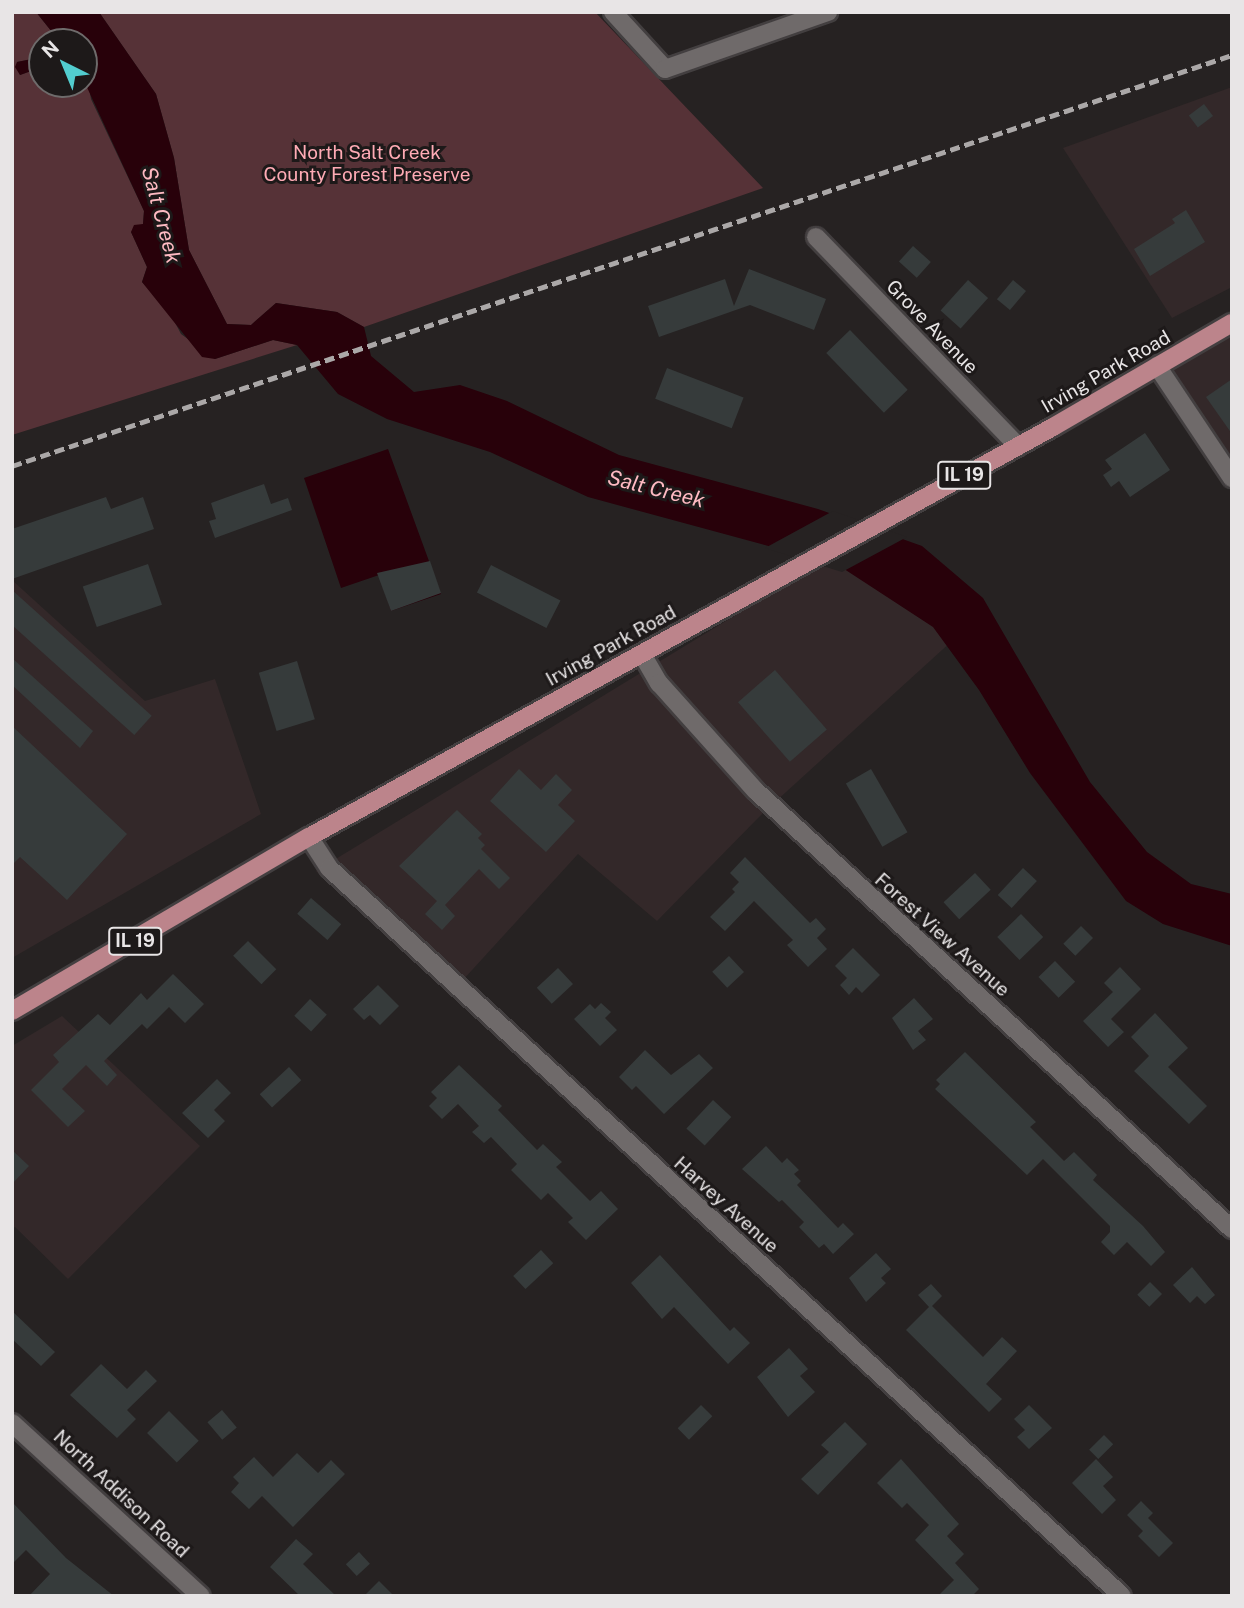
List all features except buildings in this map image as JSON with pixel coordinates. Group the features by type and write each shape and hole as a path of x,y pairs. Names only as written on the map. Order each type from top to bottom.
{"main road":[{"name":"Irving Park Road","path":"12,1011 309,838 890,514 1018,446 1232,323"}],"street":[{"path":"613,12 665,69 828,12"},
{"name":"Grove Avenue","path":"816,237 1018,446"},
{"path":"1157,366 1232,478"},
{"name":"Forest View Avenue","path":"642,654 659,683 756,791 1232,1229"},
{"name":"Harvey Avenue","path":"309,838 338,876 1122,1596"},
{"name":"North Addison Road","path":"12,1423 201,1596"}],"shaded area":[{"path":"1232,87 1232,287 1172,318 1063,148"},
{"path":"1232,326 1232,472 1163,369"},
{"path":"834,555 964,630 763,813 657,921 578,854 452,992 316,871"},
{"path":"12,580 145,701 215,679 261,814 12,958"},
{"path":"62,1016 200,1146 68,1279 15,1227 12,1229 12,1046"}],"green space":[{"path":"12,12 36,12 49,28 28,28 28,60 17,62 20,75 28,72 28,98 91,98 144,211 143,224 131,232 147,267 142,282 170,313 181,334 215,359 273,340 297,345 12,435"},
{"name":"North Salt Creek County Forest Preserve","path":"99,12 595,12 763,188 364,327 337,312 276,303 251,325 227,324 189,250 174,158 156,94"}],"water":[{"name":"Salt Creek","path":"36,12 99,12 156,94 174,158 189,250 227,324 251,325 276,303 337,312 364,327 371,356 414,392 460,385 507,401 619,455 818,509 922,546 983,598 1090,782 1147,852 1191,884 1232,894 1232,946 1163,924 1126,901 1030,773 979,690 933,627 838,565 588,497 490,452 387,419 338,394 297,345 273,340 215,359 202,357 142,282 147,267 131,232 134,225 143,224 144,211 92,98 98,98 98,28 49,28"},
{"path":"28,60 28,72 20,75 15,67 17,62"},
{"path":"388,449 441,594 391,611 379,575 341,588 304,478"}],"pier":[{"path":"833,511 907,537 842,572 765,548"}],"railway":[{"path":"12,466 1232,55"}]}
